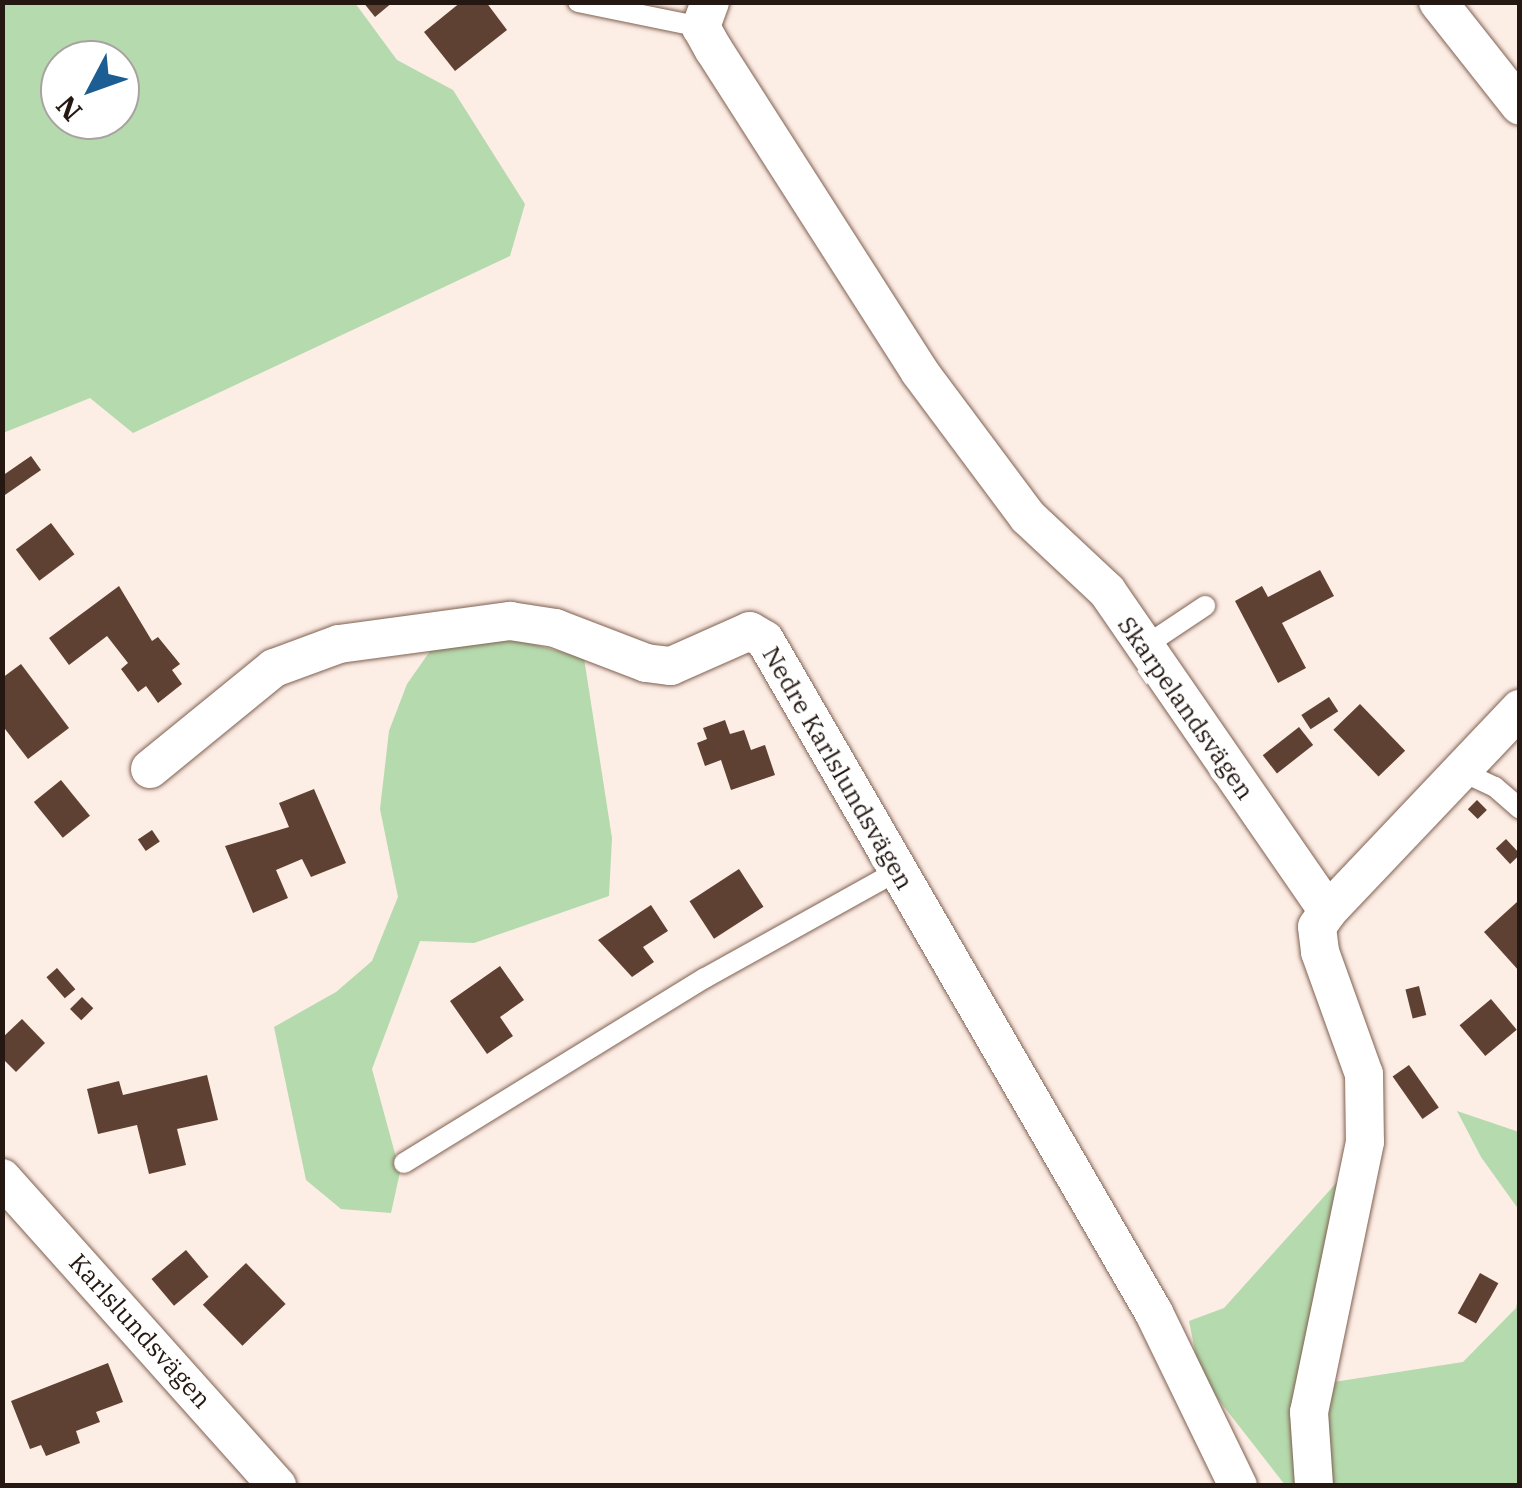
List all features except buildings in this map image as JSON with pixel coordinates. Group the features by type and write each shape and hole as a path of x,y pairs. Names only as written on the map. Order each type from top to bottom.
{"street":[{"path":"1438,2 1520,106"},
{"name":"Skarpelandsvägen","path":"706,15 918,371 1028,517 1107,591 1142,648 1328,911"},
{"name":"Nedre Karlslundsvägen","path":"150,769 274,668 339,644 510,621 555,628 646,663 671,666 750,631 765,640 1154,1313 1238,1486"},
{"path":"1314,1486 1309,1412 1366,1142 1364,1074 1320,952 1317,927 1328,911 1465,774 1520,709"},
{"name":"Karlslundsvägen","path":"2,1178 277,1486"}],"lane":[{"name":"Skarpelandsvägen","path":"578,2 706,15"},
{"path":"1142,648 1205,606"},
{"path":"1465,774 1495,786 1520,809"},
{"path":"404,1163 705,978 899,870"}],"green space":[{"path":"3,2 355,3 397,60 453,90 525,204 510,256 133,433 90,398 3,433"},
{"path":"484,631 584,658 612,838 609,896 474,943 420,941 372,1069 400,1172 391,1213 341,1209 306,1180 274,1027 336,992 372,961 398,897 380,809 389,731 407,684 435,644"},
{"path":"1457,1111 1519,1132 1519,1210 1481,1157"},
{"path":"1338,1181 1295,1388 1463,1362 1516,1308 1519,1294 1519,1485 1285,1485 1200,1376 1189,1321 1224,1308"}]}
